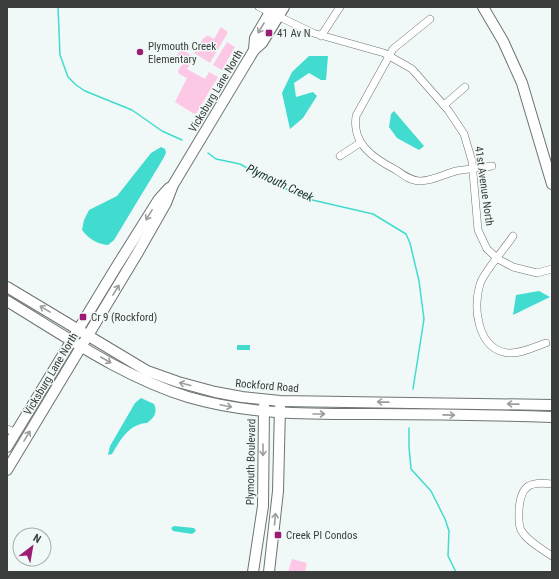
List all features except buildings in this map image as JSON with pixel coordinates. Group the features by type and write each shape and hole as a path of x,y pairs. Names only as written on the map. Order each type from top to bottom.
{"main road":[{"name":"Vicksburg Lane North","path":"7,470 88,336 162,210 173,185 254,50 255,38 274,12 284,7"},
{"path":"483,7 503,41 522,83 552,184"},
{"name":"Vicksburg Lane North","path":"7,447 11,431 72,340 159,199 173,185"},
{"name":"Rockford Road","path":"7,287 147,371 178,382 215,392 264,400 552,405"},
{"path":"7,302 132,375 171,391 213,404 264,412 552,417"},
{"name":"Plymouth Boulevard","path":"253,572 264,500 264,400"},
{"path":"269,572 278,490 280,400"}],"street":[{"name":"41st Avenue North","path":"259,7 274,12 321,36 389,55 412,69 457,121 464,134 473,170 478,230 487,249 498,259 513,267 530,272 544,272 552,269"},
{"path":"321,36 340,7"},
{"path":"430,19 393,49 389,55 356,116 356,130 360,143 379,161 410,179 428,180 455,172 492,166"},
{"path":"444,105 465,86"},
{"path":"340,156 360,143"},
{"path":"513,236 498,259 486,272 478,295 478,319 483,335 492,346 506,352 516,353 546,343"},
{"path":"552,484 535,483 524,489 521,495 519,516 521,530 525,535 552,556"}],"shaded area":[{"path":"221,27 228,32 210,63 194,53 204,37 205,38 207,35 214,39"},
{"path":"227,42 235,47 222,70 213,65"},
{"path":"181,49 194,57 187,69 205,79 209,72 218,77 197,112 194,114 175,102 187,78 179,74 178,71 183,63 175,59"},
{"path":"292,559 307,563 305,572 288,572"}],"water":[{"path":"309,56 328,56 326,80 321,80 309,73 294,83 296,97 313,92 317,96 303,118 290,129 282,93 292,72"},
{"path":"394,111 424,146 419,150 397,138 389,127 391,114"},
{"path":"161,147 165,149 166,153 163,159 114,240 108,245 100,244 87,236 82,230 84,220 89,210 117,196 151,153"},
{"path":"539,291 550,297 513,315 516,295"},
{"path":"237,345 250,345 250,350 237,350"},
{"path":"141,398 154,404 156,410 152,419 147,423 130,429 122,438 112,454 108,455 110,446 135,403"},
{"path":"174,526 194,528 196,531 192,534 173,531 171,528"}],"waterway":[{"name":"Plymouth Creek","path":"58,7 60,55 68,77 85,91 132,110 162,131 182,140"},
{"name":"Plymouth Creek","path":"208,153 216,159 240,164 273,183 308,199 373,214 406,234 410,243 419,281 424,319 413,389"},
{"name":"Plymouth Creek","path":"409,428 411,469 431,491 445,519 449,531 448,556 456,572"}],"place":[{"name":"41 Av N","path":"269,33"},
{"name":"Plymouth Creek Elementary","path":"140,52"},
{"name":"Cr 9 (Rockford)","path":"83,317"},
{"name":"Creek Pl Condos","path":"278,535"}]}
